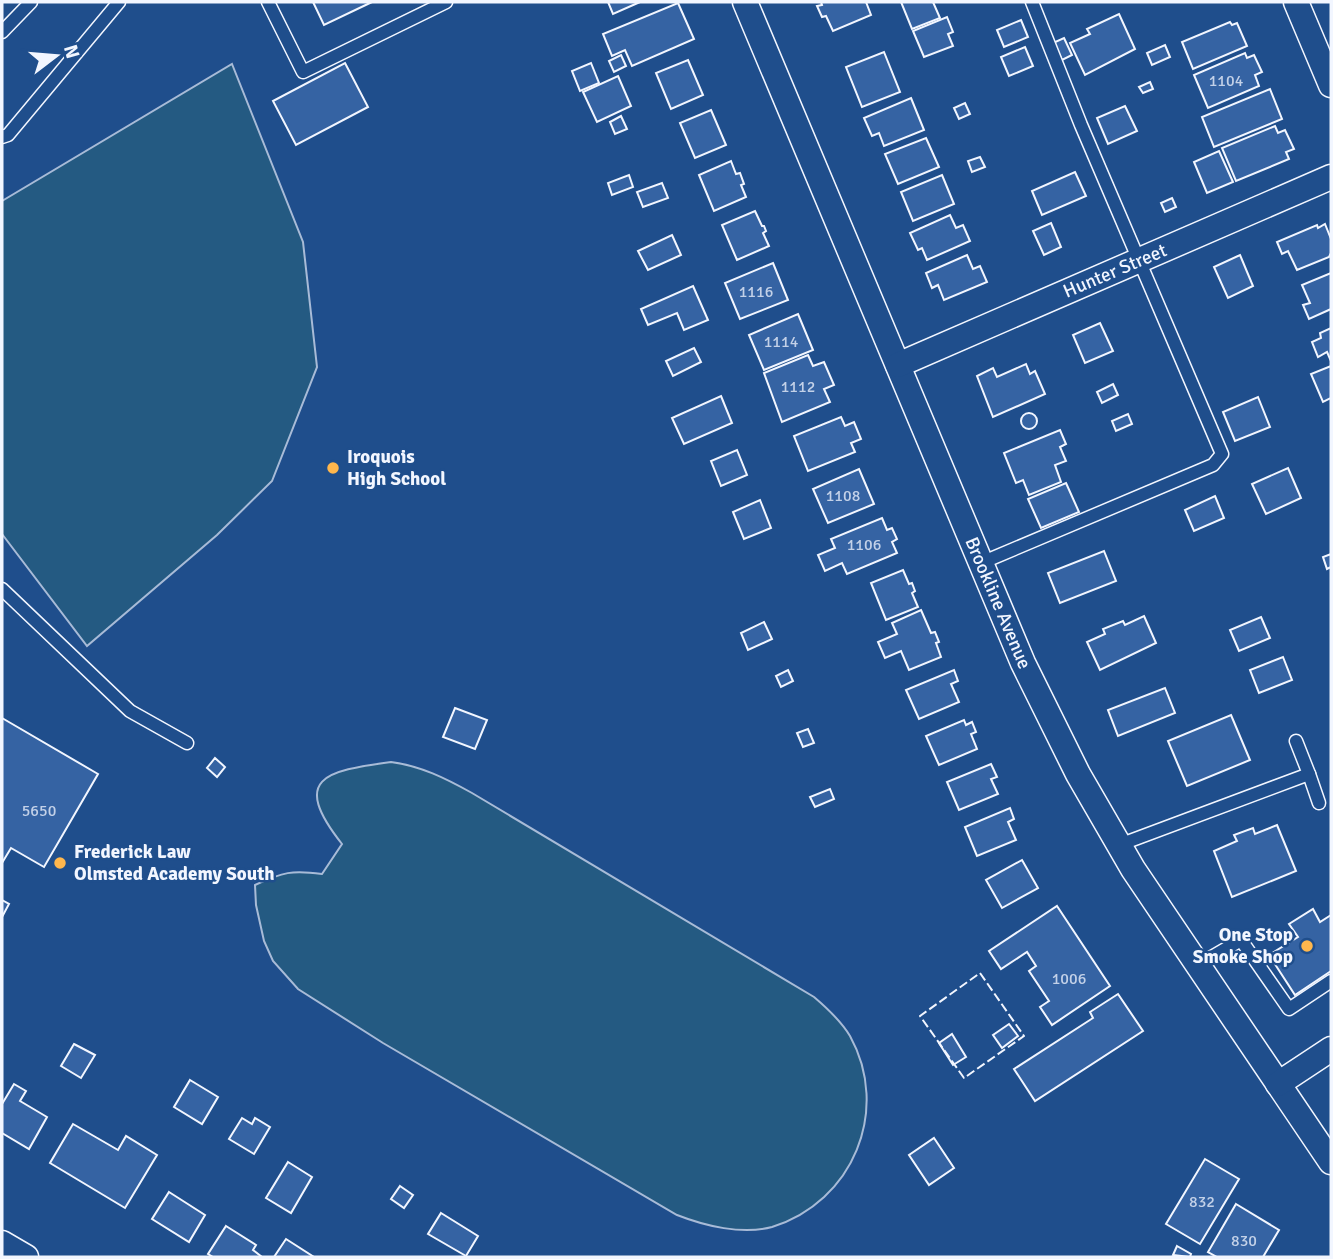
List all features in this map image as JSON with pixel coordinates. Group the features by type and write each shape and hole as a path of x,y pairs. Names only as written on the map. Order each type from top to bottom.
{"street":[{"name":"Brookline Avenue","path":"746,2 1023,663 1078,774 1119,845 1331,1162"},
{"path":"1296,2 1331,85"},
{"name":"Hunter Street","path":"898,365 1331,177"},
{"path":"1278,1084 1331,1049"},
{"path":"2,1243 26,1257"}],"lane":[{"path":"2,32 31,2"},
{"path":"2,137 8,135 119,2"},
{"path":"268,2 303,72 446,2"},
{"path":"981,563 1213,465 1222,454 1081,125 1032,2"},
{"path":"2,589 131,710 187,743"},
{"path":"1296,741 1319,803"},
{"path":"1119,845 1309,774"},
{"path":"1198,965 1241,940 1289,1009 1331,981"}],"shaded area":[{"path":"232,64 303,242 317,367 272,481 217,535 87,646 2,534 2,201"},
{"path":"391,762 433,773 472,793 814,997 834,1015 850,1036 862,1064 866,1094 865,1122 857,1150 843,1175 824,1197 800,1215 760,1229 724,1228 677,1215 383,1043 298,989 273,961 264,941 256,905 255,885 288,873 322,874 342,844 318,805 317,791 322,782 333,774 348,769"}],"building":[{"path":"313,2 372,2 324,25"},
{"path":"608,2 640,2 613,14"},
{"path":"821,2 866,2 871,15 833,31 826,16 822,17 817,6 822,5"},
{"path":"901,2 933,2 940,18 912,29"},
{"path":"678,3 694,39 632,66 625,50 612,56 603,34"},
{"path":"1119,14 1135,49 1085,75 1070,43 1090,34 1087,29"},
{"path":"947,17 953,32 948,34 953,46 924,57 913,31"},
{"path":"1021,20 1028,37 1004,47 997,30"},
{"path":"1230,22 1232,25 1237,23 1247,46 1193,69 1182,42"},
{"path":"1064,38 1072,55 1062,60 1053,43"},
{"path":"1165,45 1170,57 1152,65 1147,53"},
{"path":"1025,47 1033,66 1009,76 1001,57"},
{"path":"884,52 900,92 862,107 846,67"},
{"path":"1245,53 1247,58 1254,55 1262,72 1255,75 1259,86 1208,108 1194,75"},
{"path":"621,55 626,66 614,72 609,61"},
{"path":"688,60 703,95 671,109 656,73"},
{"path":"345,63 368,107 296,145 273,101"},
{"path":"591,63 599,83 580,91 572,71"},
{"path":"618,76 631,106 597,122 583,92"},
{"path":"1150,82 1153,89 1143,93 1139,87"},
{"path":"1270,89 1282,119 1214,147 1202,117"},
{"path":"911,98 924,130 884,146 879,133 872,136 864,118"},
{"path":"965,103 970,114 959,119 954,108"},
{"path":"1125,106 1137,131 1108,144 1097,118"},
{"path":"711,110 726,145 695,158 680,123"},
{"path":"621,116 627,129 615,134 610,122"},
{"path":"1275,126 1278,133 1285,130 1294,149 1286,152 1289,159 1236,181 1222,148"},
{"path":"926,138 939,167 898,184 885,154"},
{"path":"1219,151 1233,182 1207,193 1194,162"},
{"path":"980,157 985,167 972,172 968,161"},
{"path":"731,161 736,174 740,173 746,197 714,211 699,175"},
{"path":"1075,172 1086,196 1042,215 1032,191"},
{"path":"629,175 633,187 612,195 608,183"},
{"path":"942,175 954,204 913,221 901,192"},
{"path":"662,183 668,198 643,207 637,192"},
{"path":"1172,198 1176,207 1165,212 1161,203"},
{"path":"755,211 766,231 763,233 769,246 737,260 722,225"},
{"path":"950,215 956,228 963,225 970,241 927,260 922,248 918,250 910,233"},
{"path":"1051,223 1061,247 1044,255 1033,231"},
{"path":"1325,224 1331,239 1329,257 1297,270 1288,251 1282,254 1277,242"},
{"path":"672,235 681,255 648,270 638,251"},
{"path":"967,255 973,269 980,266 987,282 944,300 938,285 932,288 926,273"},
{"path":"1240,255 1253,286 1228,298 1214,267"},
{"path":"773,263 788,300 740,319 725,283"},
{"path":"1331,273 1331,309 1309,319 1303,305 1310,303 1302,285"},
{"path":"693,286 708,320 684,330 677,313 648,325 641,309"},
{"path":"798,314 813,350 764,370 749,335"},
{"path":"1100,323 1113,351 1085,363 1073,335"},
{"path":"1331,328 1331,361 1327,352 1318,357 1312,342 1321,338 1320,333"},
{"path":"694,348 701,362 673,376 666,361"},
{"path":"808,355 813,366 824,362 834,385 824,389 830,402 782,422 764,373"},
{"path":"1026,364 1030,374 1035,371 1045,394 993,417 977,376 993,368 997,377"},
{"path":"1331,366 1331,398 1323,402 1311,374"},
{"path":"1113,384 1118,395 1102,403 1097,392"},
{"path":"721,396 732,423 684,444 672,418"},
{"path":"1258,397 1270,427 1235,441 1223,412"},
{"path":"1029,413 1035,415 1035,427 1029,429 1023,427 1021,421 1023,415"},
{"path":"1128,414 1132,424 1116,431 1112,421"},
{"path":"841,417 845,426 854,422 861,439 851,443 855,452 808,471 794,436"},
{"path":"1060,430 1066,444 1060,447 1066,461 1055,465 1061,482 1029,495 1023,480 1016,483 1004,453"},
{"path":"737,450 747,475 721,486 711,461"},
{"path":"1288,468 1301,498 1266,514 1252,484"},
{"path":"859,469 874,504 828,523 813,489"},
{"path":"1066,483 1079,512 1041,528 1028,499"},
{"path":"1215,496 1224,518 1194,531 1185,510"},
{"path":"760,500 771,528 744,539 733,512"},
{"path":"882,518 887,530 892,528 897,539 892,542 897,553 847,574 842,563 825,571 818,555 835,548 831,539"},
{"path":"1104,551 1116,581 1060,603 1048,573"},
{"path":"1331,554 1331,567 1327,569 1323,557"},
{"path":"903,570 909,584 912,583 915,591 912,593 918,607 886,620 871,583"},
{"path":"921,610 931,633 935,632 941,657 909,670 901,651 885,658 878,642 897,634 892,623"},
{"path":"1144,616 1156,643 1100,670 1087,642 1105,634 1103,629 1123,621 1125,625"},
{"path":"1261,617 1270,638 1239,651 1230,630"},
{"path":"764,622 772,639 748,650 741,633"},
{"path":"1283,657 1292,680 1259,693 1250,670"},
{"path":"788,670 793,681 781,687 776,676"},
{"path":"954,670 958,681 951,684 959,702 919,719 906,690"},
{"path":"1165,688 1175,713 1118,736 1108,710"},
{"path":"455,708 487,720 475,749 443,737"},
{"path":"1231,715 1250,760 1187,786 1168,741"},
{"path":"2,718 98,774 44,867 11,848 2,863"},
{"path":"964,720 966,725 972,722 976,732 971,734 977,749 939,765 926,736"},
{"path":"808,729 814,743 803,747 797,733"},
{"path":"215,758 225,767 217,777 207,768"},
{"path":"991,764 997,777 991,779 998,794 959,810 947,782"},
{"path":"830,789 834,799 815,807 810,797"},
{"path":"1010,808 1014,819 1008,822 1016,840 977,856 965,827"},
{"path":"1277,825 1296,871 1232,897 1214,851 1237,841 1234,835 1253,828 1255,834"},
{"path":"1022,860 1038,888 1002,908 986,880"},
{"path":"2,900 9,904 2,917"},
{"path":"1057,906 1110,986 1052,1025 1040,1007 1049,1001 1029,971 1036,966 1027,952 1001,969 989,951"},
{"name":"One Stop Smoke Shop","path":"1313,909 1320,922 1331,915 1331,971 1295,995 1269,955 1298,937 1289,924"},
{"path":"1118,994 1143,1031 1035,1101 1014,1069 1093,1018 1090,1012"},
{"path":"1009,1024 1018,1036 1002,1048 993,1035"},
{"path":"952,1034 966,1057 953,1065 939,1043"},
{"path":"74,1044 95,1055 81,1078 61,1066"},
{"path":"190,1080 218,1097 202,1124 174,1107"},
{"path":"14,1084 26,1091 20,1101 47,1117 29,1149 2,1133 2,1104"},
{"path":"242,1118 252,1124 255,1118 270,1127 254,1154 229,1139"},
{"path":"73,1124 118,1150 126,1136 157,1155 125,1208 50,1163"},
{"path":"934,1138 954,1168 929,1185 909,1155"},
{"path":"1205,1159 1239,1179 1200,1244 1166,1224"},
{"path":"288,1162 312,1177 291,1213 266,1198"},
{"path":"400,1186 413,1195 404,1208 391,1199"},
{"path":"169,1192 205,1215 189,1242 152,1219"},
{"path":"1236,1204 1279,1230 1263,1257 1217,1257 1208,1252"},
{"path":"441,1213 478,1236 466,1256 428,1234"},
{"path":"226,1226 256,1245 253,1250 262,1257 213,1257 208,1254"},
{"path":"286,1239 314,1257 274,1257"},
{"path":"1177,1246 1191,1254 1190,1257 1173,1255"}],"fence":[{"path":"980,973 1024,1036 964,1078 920,1016 980,973"}],"place":[{"name":"Iroquois High School","path":"333,468"},
{"name":"Frederick Law Olmsted Academy South","path":"60,863"},
{"name":"One Stop Smoke Shop","path":"1307,946"}]}
